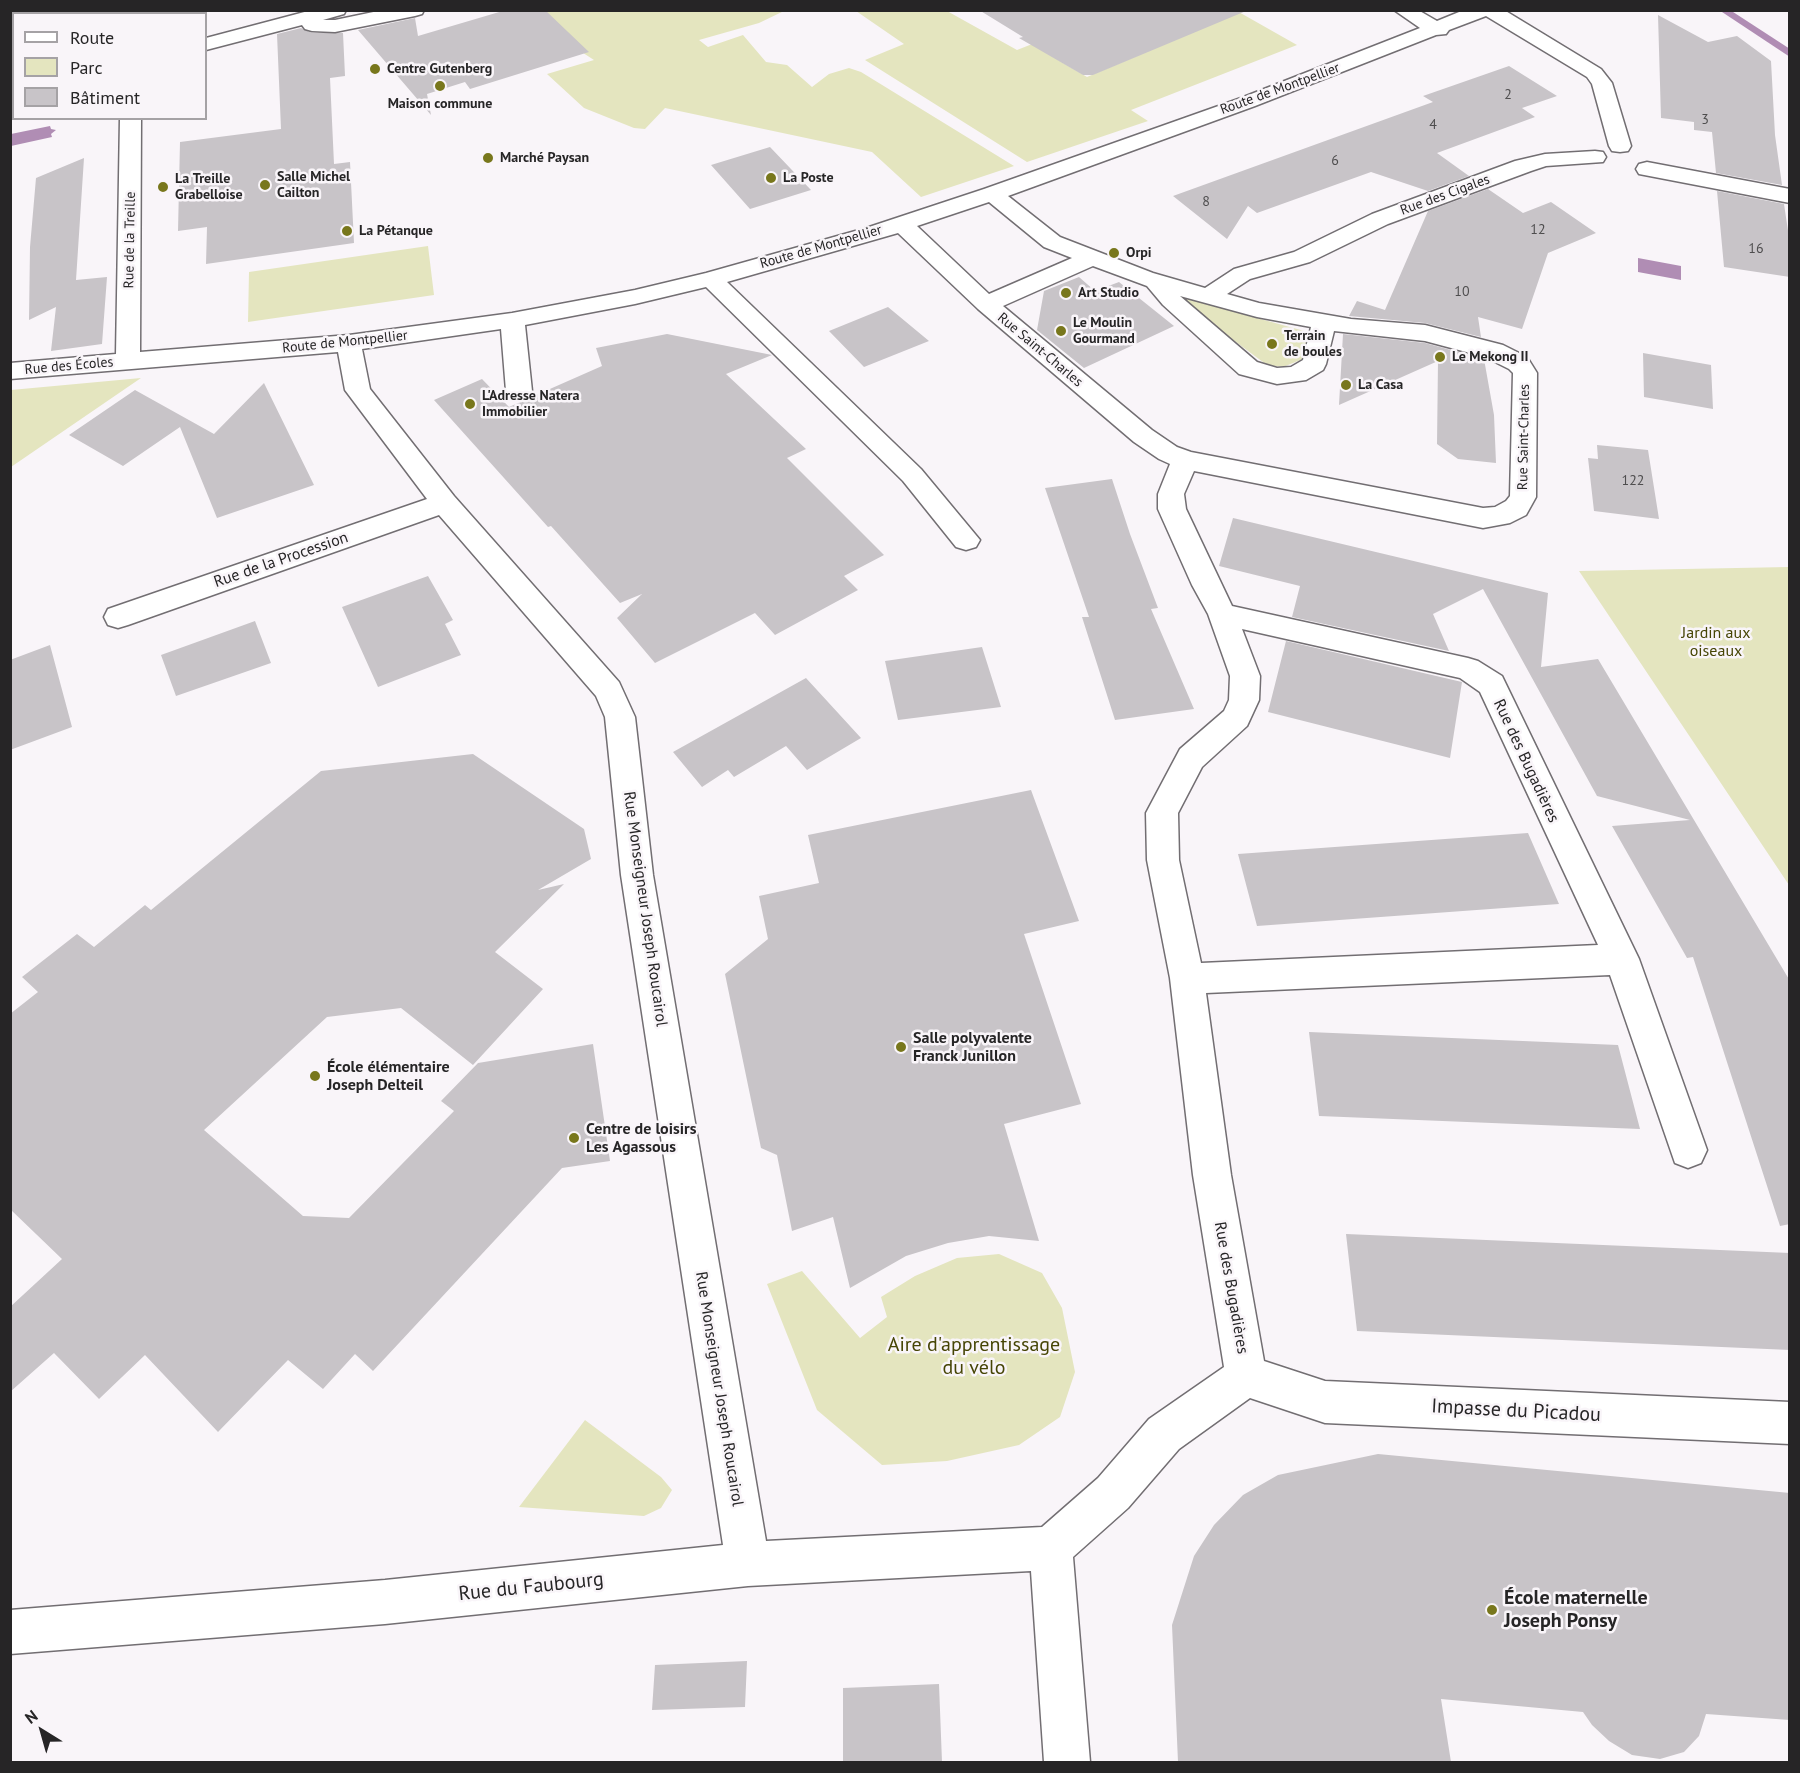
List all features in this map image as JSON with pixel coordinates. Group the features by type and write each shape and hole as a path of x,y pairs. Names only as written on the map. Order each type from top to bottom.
{"street":[{"path":"207,44 337,10"},
{"path":"296,20 310,25 335,26 415,10"},
{"path":"1403,10 1439,30"},
{"name":"Route de Montpellier","path":"128,362 349,343 512,320 635,297 711,279 902,224 992,194 1248,102 1439,30 1483,10"},
{"path":"1490,10 1594,73 1602,83 1620,146 1640,152 1647,158 1649,164 1647,169"},
{"name":"Rue de la Treille","path":"128,362 131,120"},
{"name":"Rue des Cigales","path":"1609,167 1599,149 1620,146"},
{"name":"Rue des Cigales","path":"1209,296 1242,274 1302,257 1380,219 1545,160 1641,173 1647,169 1790,196"},
{"name":"Rue Saint-Charles","path":"902,224 986,304 1143,436 1168,453 1185,460 1483,518 1500,516 1516,508 1523,497 1525,373 1518,363 1494,351 1425,333 1351,327 1257,310 1156,281 1052,242 992,194"},
{"path":"986,304 1092,258"},
{"path":"711,279 912,475 966,540"},
{"path":"1156,281 1171,300 1248,368 1277,376 1297,374 1314,364 1324,322"},
{"path":"512,320 519,391"},
{"name":"Rue Monseigneur Joseph Roucairol","path":"349,343 358,390 444,502 608,690 621,717 637,875 748,1563"},
{"name":"Rue des Écoles","path":"10,371 128,362"},
{"name":"Rue des Bugadières","path":"1051,1548 1113,1492 1164,1434 1246,1376 1212,1175 1187,978 1163,860 1162,813 1191,758 1236,718 1244,700 1245,676 1222,614 1172,508 1171,494 1185,460"},
{"name":"Rue de la Procession","path":"118,617 444,502"},
{"name":"Rue des Bugadières","path":"1222,614 1468,669 1491,684 1622,958 1688,1150"},
{"path":"1187,978 1233,978 1622,958"},
{"name":"Impasse du Picadou","path":"1246,1376 1325,1402 1790,1423"},
{"path":"1051,1548 1067,1762"},
{"name":"Rue du Faubourg","path":"10,1632 385,1602 748,1563 1051,1548"}],"green space":[{"path":"545,11 784,11 759,23 699,40 708,47 743,35 766,62 787,65 812,87 829,74 849,68 861,72 1014,166 921,197 872,152 665,108 645,129 634,128 584,108 547,74 594,60 577,49"},
{"path":"856,11 947,11 1017,50 1111,13 1237,11 1297,45 1131,110 1148,121 1027,162 865,60 904,44","holes":["1137,56 1087,77 1053,57"]},
{"path":"428,246 434,295 248,322 249,272"},
{"name":"Terrain de boules","path":"1184,298 1308,332 1303,359 1283,367 1267,365 1221,331"},
{"path":"141,378 11,467 11,390"},
{"name":"Jardin aux oiseaux","path":"1790,567 1789,885 1579,571"},
{"name":"Aire d'apprentissage du vélo","path":"999,1254 1042,1273 1062,1308 1075,1372 1060,1417 1019,1445 947,1461 882,1465 817,1410 767,1284 802,1271 860,1338 887,1317 881,1297 915,1276 957,1258"},
{"path":"585,1420 661,1477 672,1490 661,1508 644,1516 519,1507"}],"shaded area":[{"path":"50,126 51,129 56,130 51,134 52,137 11,146 11,134"},
{"path":"1638,258 1681,266 1681,280 1638,272"}],"building":[{"path":"506,10 545,10 589,52 470,89 465,82 427,94 431,115 358,30 415,18 418,36"},
{"path":"979,10 1246,11 1093,75 1083,75 1019,38 1023,37"},
{"path":"1658,15 1708,42 1737,36 1771,61 1775,135 1782,185 1716,173 1712,132 1694,130 1694,122 1661,118"},
{"name":"Salle Michel Cailton","path":"301,28 312,33 343,33 345,76 330,78 334,164 350,162 354,243 206,264 207,227 178,231 180,142 281,129 277,34"},
{"path":"1509,66 1557,96 1522,108 1535,117 1437,153 1469,176 1428,191 1371,172 1257,213 1248,206 1227,239 1173,196 1433,102 1423,96"},
{"name":"La Poste","path":"770,147 811,190 750,209 711,165"},
{"path":"84,158 76,280 107,277 102,344 51,351 56,307 29,320 30,247 36,178"},
{"path":"1488,189 1523,213 1551,202 1596,233 1548,253 1522,329 1478,317 1481,337 1425,323 1349,316 1357,301 1385,310 1428,211"},
{"path":"1717,191 1784,204 1790,244 1790,277 1724,267"},
{"path":"1079,277 1095,291 1119,282 1174,326 1084,368 1037,330 1044,291"},
{"path":"888,307 929,341 864,367 829,331"},
{"path":"667,334 772,355 726,374 806,449 787,458 884,555 844,576 858,590 775,635 755,613 655,663 617,618 642,594 620,603 434,400 482,379 509,407 602,366 596,348"},
{"path":"1343,334 1425,343 1484,359 1494,415 1496,463 1458,459 1437,444 1438,361 1339,405"},
{"path":"1643,353 1711,365 1713,409 1644,397"},
{"path":"264,383 314,485 217,518 180,427 123,466 69,435 135,390 214,434"},
{"path":"1597,445 1648,450 1659,519 1594,511 1588,458 1598,459"},
{"path":"1112,479 1158,608 1151,609 1194,709 1115,720 1082,617 1089,617 1045,488"},
{"path":"1233,518 1548,593 1541,667 1598,659 1790,981 1790,1224 1780,1226 1693,957 1687,958 1612,826 1690,820 1597,796 1483,589 1433,614 1449,651 1292,617 1300,586 1219,566"},
{"path":"428,576 453,620 445,624 461,655 378,687 342,607"},
{"path":"255,621 271,663 176,696 161,655"},
{"path":"1286,641 1462,682 1450,758 1268,712"},
{"path":"50,645 72,727 10,750 10,660"},
{"path":"982,647 1001,707 898,720 885,661"},
{"path":"806,678 861,738 807,770 786,746 734,777 728,770 702,787 673,752"},
{"path":"473,754 584,829 591,859 538,890 564,884 495,952 543,989 473,1065 401,1008 327,1017 204,1130 303,1216 349,1218 454,1111 441,1101 478,1063 593,1044 610,1161 562,1168 373,1371 355,1354 323,1389 288,1360 218,1432 145,1355 99,1399 54,1353 10,1392 10,1307 62,1259 10,1209 10,1014 38,992 22,977 77,934 94,947 145,905 151,910 321,771"},
{"name":"Salle polyvalente Franck Junillon","path":"1031,790 1079,921 1024,934 1081,1104 1004,1124 1039,1241 989,1236 948,1243 906,1256 850,1288 833,1217 792,1231 777,1155 761,1148 725,974 768,939 759,896 819,883 808,835"},
{"path":"1528,833 1559,904 1257,926 1238,854"},
{"path":"1309,1032 1618,1045 1640,1129 1319,1116"},
{"path":"1346,1234 1790,1253 1790,1350 1357,1331"},
{"name":"École maternelle Joseph Ponsy","path":"1378,1454 1790,1493 1790,1720 1706,1714 1699,1736 1684,1752 1660,1759 1632,1755 1609,1741 1592,1725 1583,1712 1441,1699 1451,1762 1178,1762 1172,1625 1194,1556 1214,1525 1243,1495 1278,1475"},
{"path":"747,1661 745,1707 652,1710 655,1665"},
{"path":"939,1684 942,1762 843,1762 843,1688"}],"waterway":[{"path":"1723,10 1790,54"}],"place":[{"name":"Centre Gutenberg","path":"375,69"},
{"name":"Maison commune","path":"440,86"},
{"name":"Marché Paysan","path":"488,158"},
{"name":"La Poste","path":"771,178"},
{"name":"Salle Michel Cailton","path":"265,185"},
{"name":"La Treille Grabelloise","path":"163,187"},
{"name":"La Pétanque","path":"347,231"},
{"name":"Orpi","path":"1114,253"},
{"name":"Art Studio","path":"1066,293"},
{"name":"Le Moulin Gourmand","path":"1061,331"},
{"name":"Terrain de boules","path":"1272,344"},
{"name":"Le Mekong II","path":"1440,357"},
{"name":"La Casa","path":"1346,385"},
{"name":"L'Adresse Natera Immobilier","path":"470,404"},
{"name":"Salle polyvalente Franck Junillon","path":"901,1047"},
{"name":"École élémentaire Joseph Delteil","path":"315,1076"},
{"name":"Centre de loisirs Les Agassous","path":"574,1138"},
{"name":"École maternelle Joseph Ponsy","path":"1492,1610"}]}
